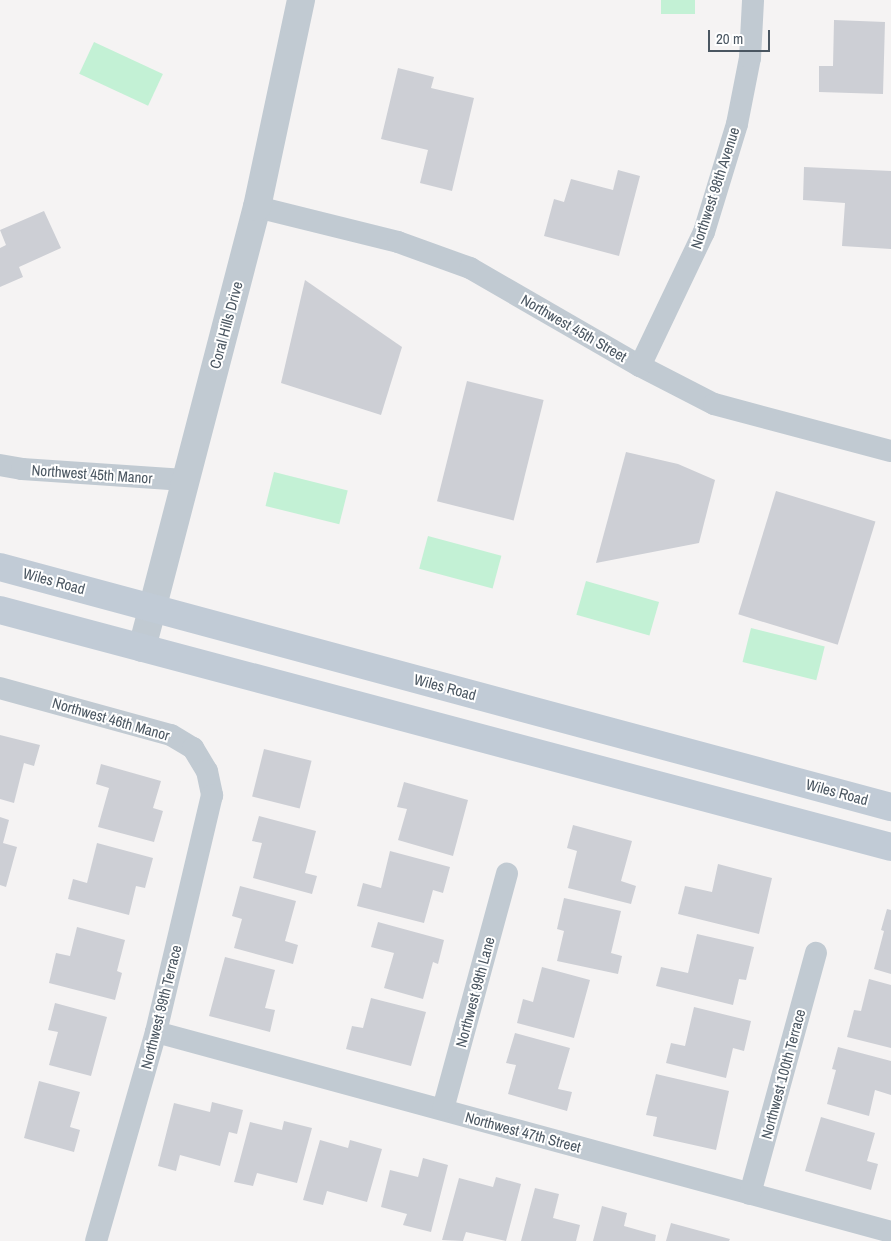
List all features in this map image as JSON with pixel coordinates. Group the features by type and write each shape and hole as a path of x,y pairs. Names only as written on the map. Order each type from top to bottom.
{"main road":[{"name":"Wiles Road","path":"0,567 891,807"},
{"path":"0,610 891,847"},
{"path":"696,794 706,757"}],"street":[{"name":"Coral Hills Drive","path":"142,648 257,207 301,0"},
{"name":"Northwest 98th Avenue","path":"640,366 704,232 737,124 750,58 753,0"},
{"name":"Northwest 45th Street","path":"257,207 398,242 470,268 640,366 714,404 891,452"},
{"name":"Northwest 45th Manor","path":"0,466 185,480"},
{"name":"Northwest 46th Manor","path":"0,688 171,734 193,748 207,771"},
{"name":"Northwest 99th Terrace","path":"96,1241 156,1032 212,795 207,771"},
{"name":"Northwest 99th Lane","path":"443,1109 507,874"},
{"name":"Northwest 100th Terrace","path":"750,1194 816,954"},
{"name":"Northwest 47th Street","path":"156,1032 891,1232"}],"green space":[{"path":"661,0 695,0 695,14 661,14"},
{"path":"94,42 163,74 148,106 79,74"},
{"path":"274,472 348,490 339,524 266,506"},
{"path":"428,536 501,556 493,589 419,569"},
{"path":"586,581 659,602 649,636 576,615"},
{"path":"751,628 825,646 816,680 743,662"}],"building":[{"path":"834,20 885,22 883,94 819,92 819,66 833,66"},
{"path":"398,68 434,77 431,88 474,98 452,191 420,183 428,150 381,139"},
{"path":"804,167 891,171 891,249 842,246 845,203 803,200"},
{"path":"618,170 640,176 619,256 544,236 554,199 564,202 571,179 613,190"},
{"path":"44,211 61,248 19,267 23,277 0,287 0,248 6,245 0,230"},
{"path":"305,280 402,347 381,415 281,383"},
{"path":"467,381 544,400 514,520 437,501"},
{"path":"626,452 678,464 715,480 699,543 596,563"},
{"path":"776,491 875,521 838,645 738,614"},
{"path":"0,735 40,745 34,766 24,763 14,803 0,799"},
{"path":"264,749 312,761 300,808 252,797"},
{"path":"101,764 161,781 153,808 163,811 154,842 98,827 109,788 96,784"},
{"path":"404,782 468,800 453,856 398,840 407,809 397,807"},
{"path":"259,816 316,831 305,873 317,876 312,894 253,878 262,843 252,841"},
{"path":"0,817 9,820 3,843 17,847 6,887 0,885"},
{"path":"573,825 632,841 621,881 636,886 631,904 568,888 577,851 567,848"},
{"path":"97,843 153,858 145,888 136,886 129,915 68,899 73,879 87,883"},
{"path":"390,851 450,867 443,893 433,890 424,923 357,906 363,883 381,888"},
{"path":"718,864 772,878 759,934 678,914 685,886 712,892"},
{"path":"240,886 296,901 285,941 298,945 293,964 234,948 242,919 232,916"},
{"path":"564,898 621,911 611,953 622,956 618,974 557,961 564,931 557,929"},
{"path":"887,909 891,910 891,974 874,969 884,931 881,930"},
{"path":"378,922 444,940 438,964 433,962 423,999 384,988 394,953 371,947"},
{"path":"77,927 125,940 117,971 122,973 115,1000 49,983 56,953 70,956"},
{"path":"697,934 754,947 746,980 739,979 733,1005 656,986 661,967 688,973"},
{"path":"225,957 275,970 265,1008 275,1010 270,1032 209,1016"},
{"path":"542,967 590,980 574,1038 517,1023 523,999 533,1002"},
{"path":"869,979 891,985 891,1048 847,1037 854,1010 861,1011"},
{"path":"371,998 426,1012 411,1066 346,1049 352,1026 363,1028"},
{"path":"55,1003 107,1017 91,1076 49,1065 58,1032 48,1030"},
{"path":"694,1007 751,1021 744,1051 733,1048 726,1078 666,1063 671,1043 685,1046"},
{"path":"515,1033 570,1048 558,1089 572,1092 567,1111 508,1094 516,1065 506,1063"},
{"path":"838,1047 891,1061 891,1095 875,1090 869,1116 827,1104 836,1070 832,1069"},
{"path":"656,1074 729,1091 716,1150 653,1136 657,1117 646,1115"},
{"path":"39,1081 80,1092 70,1127 80,1130 74,1152 24,1138"},
{"path":"212,1102 243,1110 237,1134 229,1132 220,1166 180,1155 176,1171 158,1166 174,1103 210,1112"},
{"path":"821,1117 875,1133 867,1161 878,1164 871,1190 805,1171"},
{"path":"284,1121 312,1128 297,1183 257,1173 253,1186 234,1182 250,1122 282,1130"},
{"path":"320,1140 348,1148 350,1140 382,1149 367,1202 327,1191 323,1205 303,1200"},
{"path":"423,1158 448,1165 431,1232 403,1225 407,1214 381,1207 390,1170 418,1177"},
{"path":"496,1177 521,1184 506,1241 466,1232 463,1241 442,1240 459,1178 493,1187"},
{"path":"535,1188 559,1194 553,1218 580,1225 576,1241 521,1241"},
{"path":"602,1206 627,1213 624,1226 656,1235 655,1241 593,1241"},
{"path":"671,1223 730,1239 729,1241 666,1241"}]}
